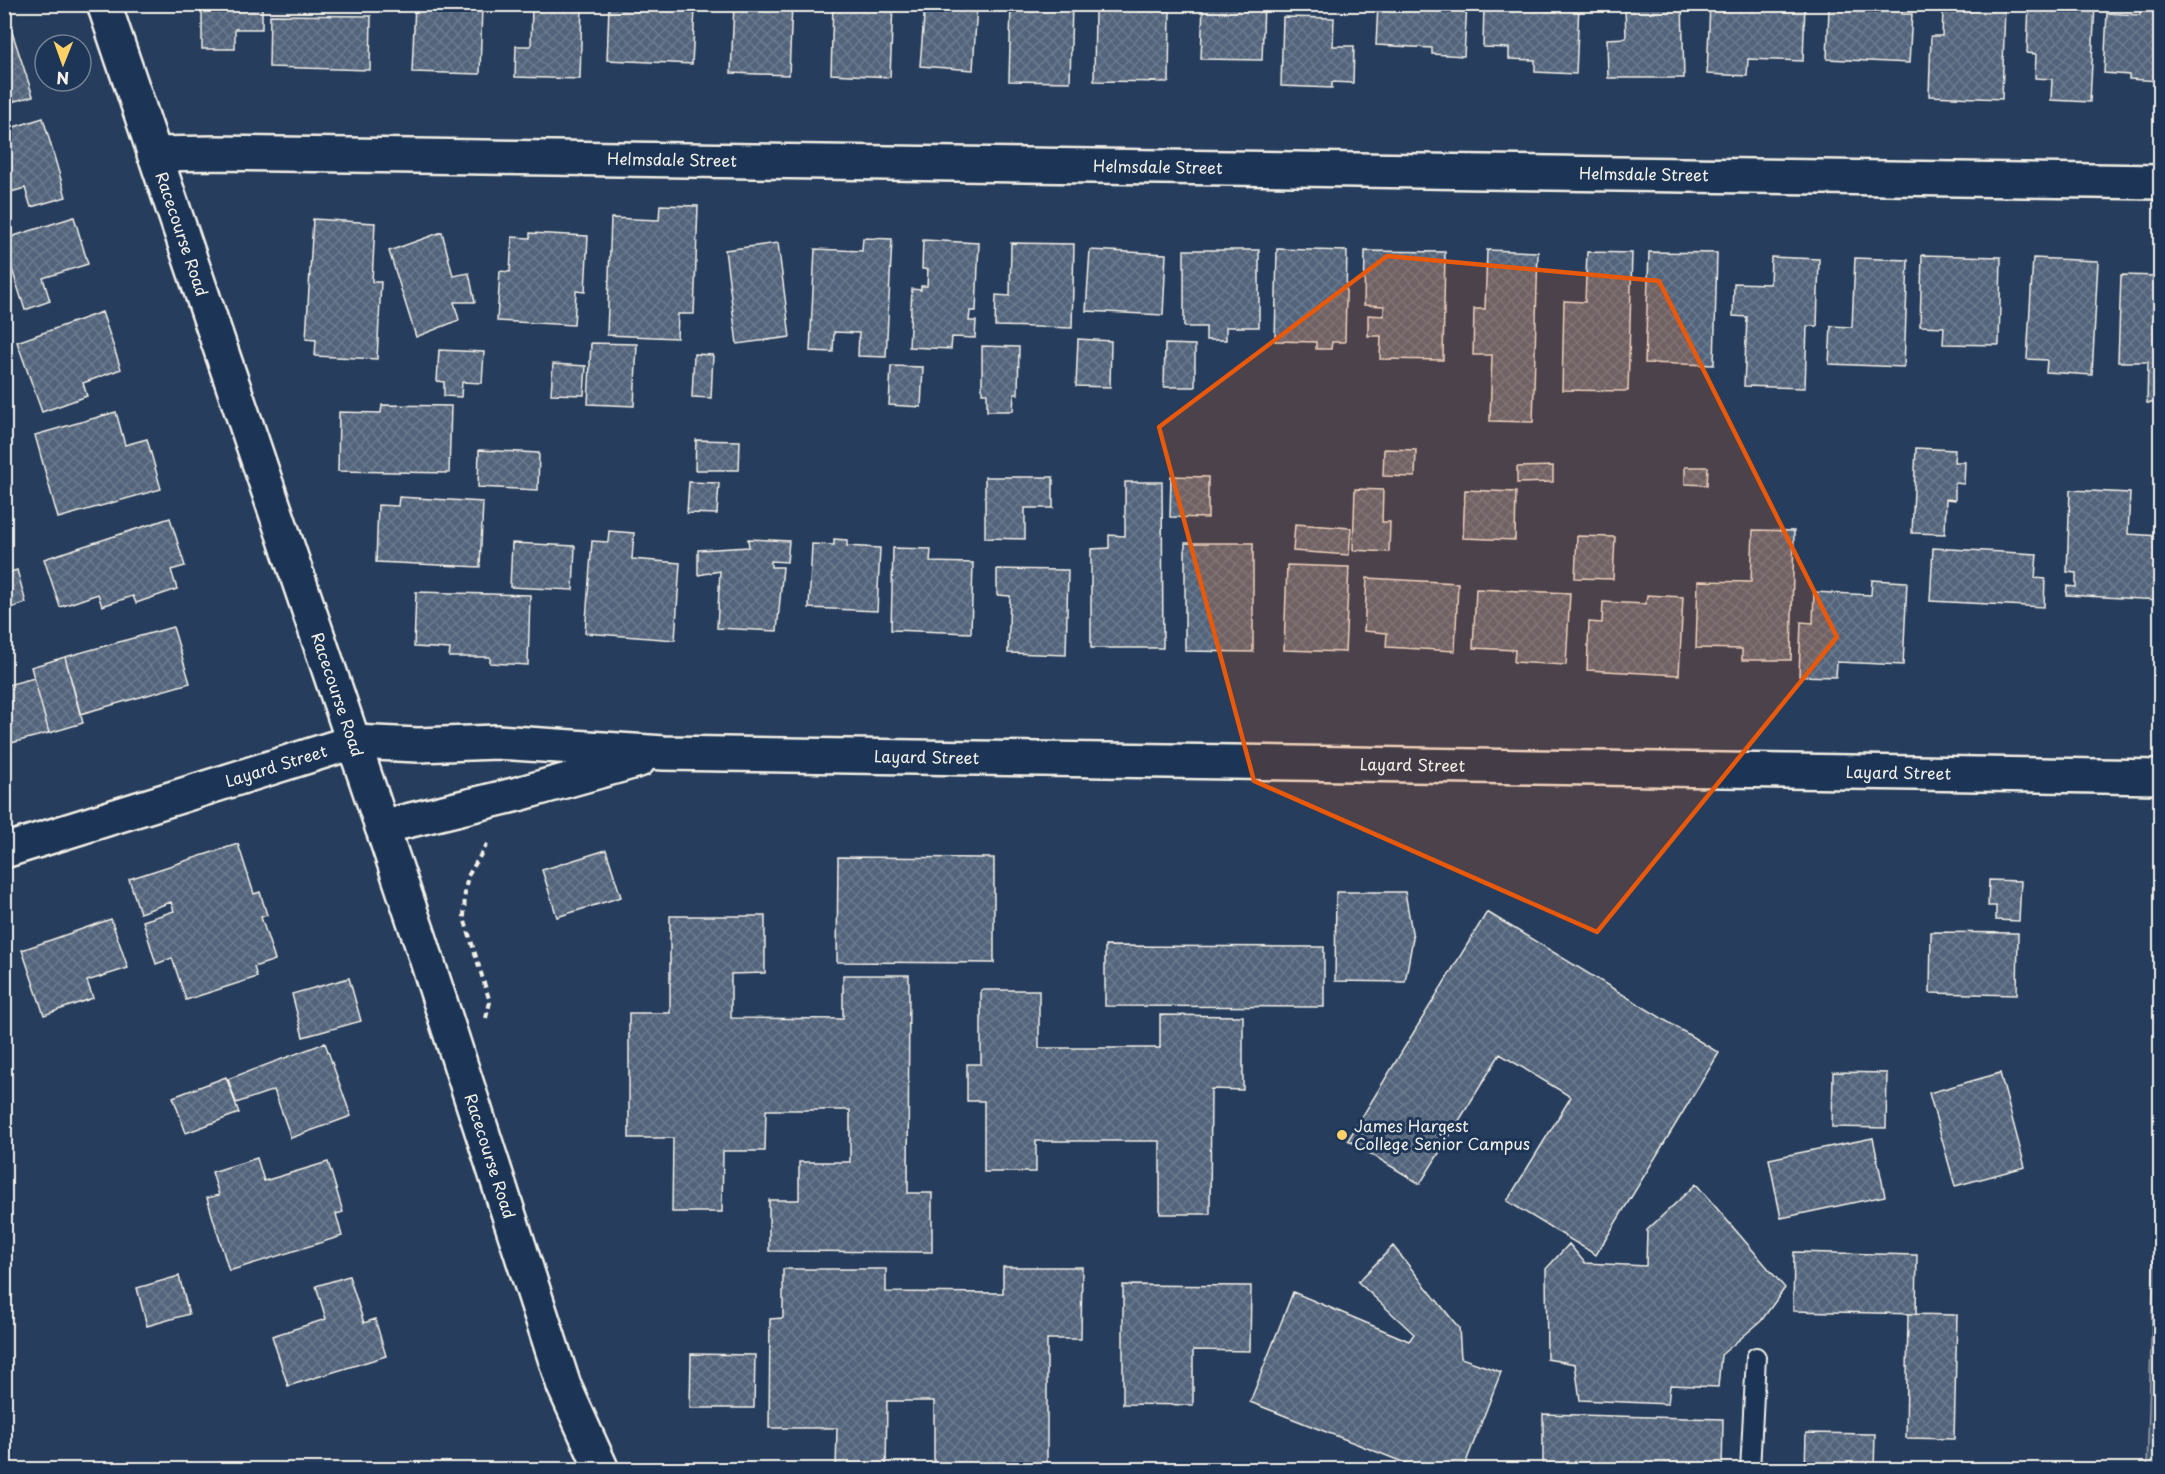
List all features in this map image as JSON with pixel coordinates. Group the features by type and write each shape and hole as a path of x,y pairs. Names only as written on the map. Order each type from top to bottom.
{"street":[{"name":"Racecourse Road","path":"104,4 382,827 564,1386 602,1470"},
{"name":"Helmsdale Street","path":"154,154 228,153 2160,183"},
{"name":"Layard Street","path":"4,851 353,742 418,745 496,742 664,753 2160,777"},
{"name":"Layard Street","path":"382,827 518,794 664,753"},
{"name":"Racecourse Road","path":"564,1386 578,1470"}],"lane":[{"path":"1750,1470 1756,1357"}],"path":[{"path":"485,1022 490,1002 464,918 465,890 468,876 477,859 495,834"}],"highlighted area":[{"path":"1387,256 1659,281 1837,637 1597,932 1254,781 1159,427"}],"shaded area":[{"path":"2160,1070 2160,1469 2147,1470 2147,1469"}],"building":[{"path":"415,4 482,4 480,74 412,72"},
{"path":"532,4 582,4 580,79 515,77 516,46 531,46"},
{"path":"734,4 792,4 789,75 731,73"},
{"path":"833,4 893,4 890,77 831,74"},
{"path":"925,4 977,4 973,70 920,66"},
{"path":"1011,4 1072,4 1070,82 1009,81"},
{"path":"1203,4 1264,4 1262,60 1201,59"},
{"path":"1378,4 1467,4 1464,56 1432,54 1432,48 1376,45"},
{"path":"1484,4 1579,4 1576,74 1535,72 1535,60 1509,59 1509,48 1483,47"},
{"path":"1619,4 1682,4 1684,78 1608,78 1607,39 1626,38 1625,7 1619,7"},
{"path":"1710,4 1805,4 1803,61 1748,59 1747,76 1707,74"},
{"path":"1841,4 1902,4 1902,14 1912,14 1909,63 1827,59 1829,8 1841,9"},
{"path":"1961,4 2005,4 2002,99 1929,96 1931,36 1942,36 1943,11 1961,12"},
{"path":"2029,4 2095,4 2090,102 2051,100 2052,79 2035,78 2036,54 2027,53"},
{"path":"2141,4 2160,4 2160,81 2129,79 2129,75 2104,73 2107,13 2140,15"},
{"path":"202,6 262,6 262,29 235,29 235,49 202,49"},
{"path":"609,6 695,9 692,64 607,60"},
{"path":"1095,10 1170,11 1169,82 1094,81"},
{"path":"270,15 371,16 370,70 269,67"},
{"path":"1283,17 1334,18 1333,46 1354,46 1353,83 1332,82 1332,88 1281,86"},
{"path":"11,29 33,96 4,104 4,31"},
{"path":"43,118 66,197 31,207 25,188 4,194 4,130"},
{"path":"660,205 698,206 694,314 678,314 677,338 607,335 611,218 659,220"},
{"path":"74,217 88,264 43,278 50,301 25,310 10,263 4,265 4,239"},
{"path":"313,219 375,223 372,282 381,282 377,359 315,356 316,340 306,339"},
{"path":"442,232 453,276 469,273 475,302 454,302 459,320 416,337 389,251"},
{"path":"530,233 588,236 585,292 576,291 574,325 497,321 500,271 510,272 512,237 530,238"},
{"path":"863,238 892,239 886,357 858,356 859,333 834,332 833,352 810,351 815,249 862,251"},
{"path":"923,240 979,243 976,311 970,311 969,321 976,321 975,338 952,337 951,349 909,347 912,289 921,290 921,286 927,286 928,269 922,269"},
{"path":"778,243 790,337 737,344 725,250"},
{"path":"1011,243 1074,244 1072,328 995,326 996,295 1010,296"},
{"path":"1277,249 1347,251 1345,342 1332,342 1331,349 1316,349 1316,342 1275,341"},
{"path":"1090,250 1166,254 1163,315 1086,311"},
{"path":"1184,250 1259,250 1259,327 1226,327 1226,340 1206,340 1206,327 1184,327"},
{"path":"1487,250 1538,252 1533,422 1490,421 1492,355 1473,355 1474,309 1485,309"},
{"path":"1365,251 1445,252 1443,360 1380,359 1381,336 1368,336 1368,315 1384,316 1384,306 1364,305"},
{"path":"1587,252 1632,253 1628,391 1562,390 1564,301 1585,302"},
{"path":"1649,252 1717,253 1714,365 1645,363"},
{"path":"1922,255 2001,257 1999,345 1943,344 1944,327 1920,326"},
{"path":"1771,257 1819,259 1817,326 1807,326 1805,388 1744,386 1747,317 1733,316 1734,283 1770,284"},
{"path":"1855,258 1908,260 1904,367 1829,364 1831,326 1852,327"},
{"path":"2033,258 2098,261 2092,375 2046,372 2047,360 2027,359"},
{"path":"2121,275 2160,276 2160,403 2147,403 2148,362 2118,362"},
{"path":"102,312 121,369 83,383 87,396 42,412 17,342"},
{"path":"1078,339 1111,341 1110,387 1076,386"},
{"path":"591,343 637,344 634,406 588,404"},
{"path":"1165,344 1195,345 1195,387 1164,387"},
{"path":"982,346 1019,347 1018,394 1014,394 1013,411 987,411 987,393 982,393"},
{"path":"439,350 484,352 482,383 462,382 461,397 444,396 444,382 437,381"},
{"path":"694,354 713,355 711,398 692,397"},
{"path":"553,364 586,366 584,395 551,394"},
{"path":"891,366 923,367 921,407 889,405"},
{"path":"382,405 451,406 449,473 338,471 339,412 381,413"},
{"path":"116,412 125,445 147,439 161,489 58,518 35,435"},
{"path":"696,440 740,441 739,470 695,470"},
{"path":"1916,448 1955,450 1954,462 1965,462 1964,484 1955,483 1955,500 1946,499 1945,534 1912,533"},
{"path":"1384,449 1416,450 1415,477 1383,476"},
{"path":"2158,449 2160,449 2160,483 2157,483"},
{"path":"479,450 539,453 538,490 478,487"},
{"path":"1553,466 1553,482 1517,483 1517,467"},
{"path":"1685,467 1708,467 1707,485 1685,484"},
{"path":"1171,476 1208,477 1208,518 1170,517"},
{"path":"985,477 1053,477 1053,508 1025,508 1025,539 985,538"},
{"path":"689,482 719,483 717,514 687,513"},
{"path":"1125,482 1162,482 1163,648 1091,648 1091,549 1109,548 1109,535 1125,536"},
{"path":"1355,489 1383,490 1382,522 1390,522 1389,552 1353,550"},
{"path":"1465,490 1516,492 1515,540 1463,538"},
{"path":"2070,490 2130,493 2128,534 2160,536 2160,600 2066,595 2067,586 2076,587 2076,573 2067,572"},
{"path":"399,497 483,502 480,567 376,562 378,505 398,506"},
{"path":"170,518 185,566 171,570 177,589 136,603 133,596 102,606 98,594 60,607 44,559"},
{"path":"1295,524 1351,528 1349,555 1293,551"},
{"path":"1753,530 1794,531 1791,660 1742,660 1742,649 1696,648 1698,581 1751,582"},
{"path":"609,531 634,533 632,559 680,563 675,640 585,633 592,541 608,542"},
{"path":"1577,536 1615,537 1613,579 1575,578"},
{"path":"748,539 789,541 787,562 771,561 771,567 783,567 777,631 717,628 720,571 698,575 698,550 749,547"},
{"path":"834,539 847,540 847,546 880,548 877,611 809,608 812,544 834,545"},
{"path":"512,543 575,546 573,590 510,587"},
{"path":"1185,543 1253,543 1253,652 1185,651"},
{"path":"893,548 931,549 930,562 973,563 971,633 891,630"},
{"path":"1933,548 2037,554 2035,578 2045,579 2044,607 1930,601"},
{"path":"1287,565 1349,567 1345,652 1284,650"},
{"path":"997,569 1068,570 1066,655 1008,653 1010,596 997,595"},
{"path":"17,570 26,603 4,610 4,574"},
{"path":"1367,578 1458,583 1455,651 1386,647 1387,633 1364,631"},
{"path":"1872,580 1907,582 1903,665 1837,662 1836,677 1799,676 1801,622 1813,623 1814,592 1871,595"},
{"path":"1476,589 1570,593 1566,665 1514,662 1515,650 1473,648"},
{"path":"416,592 530,595 528,665 490,663 490,657 449,657 450,649 414,647"},
{"path":"1647,595 1683,597 1679,675 1587,670 1589,622 1602,623 1603,602 1646,604"},
{"path":"173,627 190,683 80,714 65,657"},
{"path":"65,657 83,723 49,733 31,667"},
{"path":"34,678 49,733 4,745 4,686"},
{"path":"238,844 254,894 260,892 267,915 261,917 275,960 254,967 257,977 186,1000 172,958 156,964 143,921 174,911 171,902 140,913 129,879"},
{"path":"606,850 621,897 557,917 542,870"},
{"path":"838,857 994,858 994,963 837,962"},
{"path":"1989,880 2021,881 2019,921 1996,920 1996,906 1988,906"},
{"path":"1336,892 1405,892 1413,938 1405,982 1335,981"},
{"path":"1487,912 1719,1053 1596,1255 1507,1201 1571,1097 1500,1054 1420,1184 1348,1140"},
{"path":"670,916 765,916 765,973 731,974 731,1018 843,1019 843,975 909,975 908,1193 932,1193 932,1252 769,1251 769,1200 799,1200 799,1162 850,1162 850,1110 766,1110 765,1151 723,1151 722,1212 672,1212 673,1138 629,1138 629,1013 670,1013"},
{"path":"111,919 128,968 87,981 93,998 44,1015 22,950"},
{"path":"1931,932 2018,933 2017,995 1930,993"},
{"path":"1105,946 1324,947 1324,1007 1105,1006"},
{"path":"349,978 361,1021 303,1037 292,994"},
{"path":"981,990 1039,990 1039,1048 1160,1048 1160,1015 1243,1016 1243,1090 1211,1089 1210,1214 1160,1214 1160,1141 1036,1141 1036,1172 984,1172 984,1101 967,1101 967,1064 981,1064"},
{"path":"325,1043 351,1116 291,1138 274,1090 236,1103 228,1079"},
{"path":"1833,1072 1887,1073 1886,1128 1832,1127"},
{"path":"2000,1073 2025,1167 1955,1186 1929,1093"},
{"path":"226,1077 239,1113 186,1133 173,1097"},
{"path":"1873,1138 1885,1196 1781,1218 1769,1159"},
{"path":"257,1158 264,1181 328,1162 343,1212 336,1214 342,1236 229,1271 207,1198 219,1195 212,1172"},
{"path":"1696,1184 1785,1288 1761,1321 1721,1355 1718,1387 1670,1385 1668,1404 1580,1400 1575,1364 1547,1359 1546,1269 1569,1244 1585,1263 1646,1266 1647,1230"},
{"path":"1393,1246 1459,1328 1461,1358 1501,1372 1463,1470 1423,1470 1250,1402 1293,1292 1409,1341 1414,1334 1358,1282"},
{"path":"1794,1252 1917,1255 1916,1314 1793,1311"},
{"path":"1003,1267 1082,1267 1081,1339 1047,1339 1047,1470 934,1470 934,1401 887,1401 886,1470 836,1470 837,1428 769,1428 770,1319 783,1318 783,1269 886,1269 886,1292 1003,1293"},
{"path":"179,1276 189,1314 147,1326 137,1288"},
{"path":"349,1276 364,1323 375,1319 386,1356 288,1386 272,1336 326,1319 316,1286"},
{"path":"1123,1285 1251,1286 1250,1351 1193,1350 1193,1405 1123,1404"},
{"path":"1908,1314 1957,1315 1954,1439 1906,1438"},
{"path":"691,1354 755,1355 754,1408 690,1408"},
{"path":"1543,1414 1723,1419 1722,1470 1543,1470"},
{"path":"1806,1433 1875,1434 1874,1470 1805,1470"},
{"path":"1232,1465 1299,1466 1299,1470 1232,1470"}],"place":[{"name":"James Hargest College Senior Campus","path":"1342,1135"}]}
